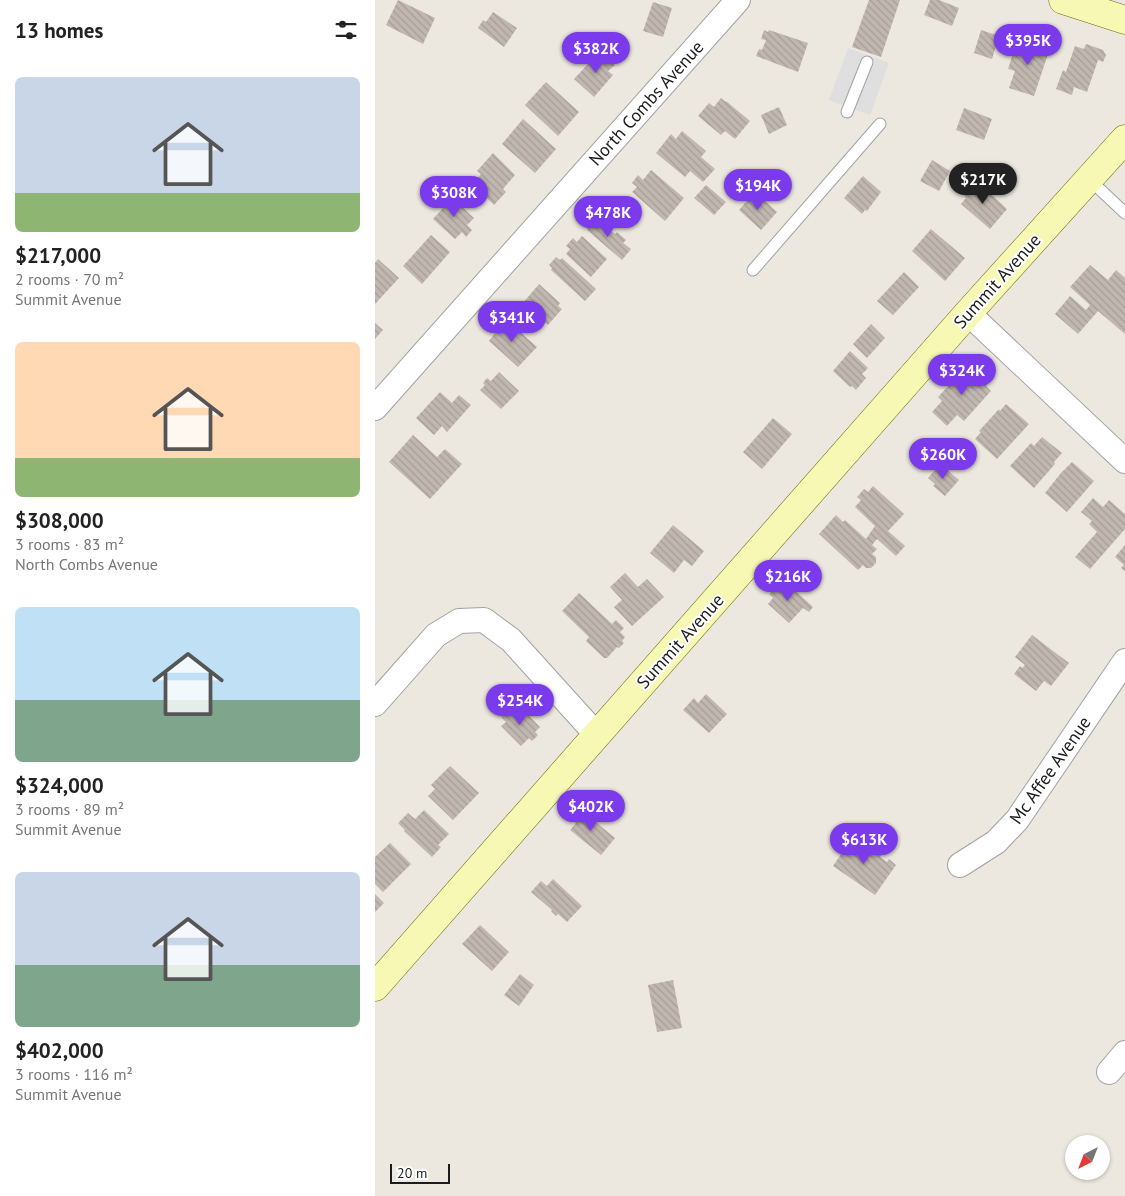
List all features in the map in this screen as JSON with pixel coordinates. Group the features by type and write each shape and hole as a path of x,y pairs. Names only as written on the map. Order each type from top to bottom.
{"street":[{"name":"North Combs Avenue","path":"375,408 738,0"},
{"path":"1063,0 1125,20"},
{"name":"Summit Avenue","path":"375,987 596,734 695,626 968,313 1125,139"},
{"path":"968,313 1125,461"},
{"path":"375,704 436,635 459,620 483,620 511,640 596,734"},
{"name":"Mc Affee Avenue","path":"960,865 996,842 1017,820 1125,661"},
{"path":"1109,1072 1125,1053"}],"lane":[{"path":"847,112 867,62"},
{"path":"753,270 880,124"},
{"path":"1089,179 1125,213"}],"shaded area":[{"path":"848,48 889,63 870,115 829,100"}],"building":[{"path":"398,0 435,18 423,44 386,25"},
{"path":"869,0 900,0 881,57 852,47"},
{"path":"930,0 939,0 959,8 952,26 924,15"},
{"path":"653,2 672,8 663,37 643,31"},
{"path":"493,12 517,28 504,47 478,28 483,20 486,22"},
{"path":"764,30 808,43 798,72 756,56 759,49 762,50 766,40 761,39"},
{"path":"981,30 999,36 992,59 974,53"},
{"path":"1018,38 1050,48 1034,96 1009,88 1015,71 1008,69"},
{"path":"1086,44 1103,50 1106,55 1103,62 1098,60 1087,92 1074,87 1072,95 1056,89 1063,70 1066,72 1075,46 1084,49"},
{"path":"600,51 615,65 608,71 613,75 594,97 574,79"},
{"path":"546,82 579,112 558,136 525,105"},
{"path":"721,98 750,121 735,139 725,131 721,135 698,116 709,103 714,107"},
{"path":"779,107 787,125 769,134 761,115"},
{"path":"964,108 992,119 984,140 956,130"},
{"path":"523,119 556,149 535,173 502,144"},
{"path":"682,131 706,151 701,157 715,169 703,182 690,171 685,177 656,153 671,134 676,139"},
{"path":"493,153 515,175 503,189 506,192 494,205 472,184 481,174 477,171"},
{"path":"932,160 950,171 939,191 920,181"},
{"path":"651,170 684,198 665,221 632,192 637,187 632,183 638,175 643,180"},
{"path":"863,176 881,192 867,211 865,210 862,214 844,198"},
{"path":"977,181 1007,209 990,229 961,204 966,198 964,196"},
{"path":"706,185 726,202 714,215 694,198"},
{"path":"755,192 777,212 761,230 739,210"},
{"path":"448,194 474,218 467,225 472,230 466,237 462,232 455,239 433,219 445,206 440,202"},
{"path":"593,216 615,234 617,232 626,240 623,243 631,249 622,260 584,226"},
{"path":"931,229 965,258 945,281 912,251"},
{"path":"431,235 450,252 422,284 403,266"},
{"path":"582,236 607,259 591,277 566,254 570,249 566,246 573,238 577,242"},
{"path":"556,257 560,260 562,258 596,289 585,301 551,270 552,268 549,265"},
{"path":"378,259 399,278 375,304 375,263"},
{"path":"1090,265 1108,280 1116,270 1125,278 1125,334 1098,311 1078,334 1055,314 1070,296 1086,310 1090,305 1070,287"},
{"path":"904,272 919,287 893,315 877,301"},
{"path":"539,284 560,303 558,306 562,309 548,325 523,303"},
{"path":"507,320 537,347 518,367 489,341 495,333 492,330 499,322 502,325"},
{"path":"375,323 383,330 375,339"},
{"path":"871,324 885,338 867,358 853,344"},
{"path":"850,351 868,368 862,374 866,378 856,390 852,386 850,387 833,371"},
{"path":"970,364 989,382 986,386 991,391 964,421 957,415 947,426 932,412 942,401 938,397"},
{"path":"499,372 519,391 501,409 480,390 485,385 483,383 487,378 491,381"},
{"path":"440,392 452,403 459,395 471,405 447,432 442,426 434,435 416,418"},
{"path":"1006,404 1029,424 997,459 975,439 981,432 979,431"},
{"path":"773,418 792,434 762,469 743,452"},
{"path":"413,435 437,457 445,449 462,464 430,499 389,462"},
{"path":"1042,437 1062,453 1034,488 1010,466 1031,443 1034,446"},
{"path":"1072,462 1094,481 1067,512 1045,493"},
{"path":"940,464 959,480 945,496 933,486 935,484 928,478"},
{"path":"873,486 904,514 888,531 905,546 896,556 877,539 872,545 877,549 872,554 876,557 876,563 871,568 866,568 863,565 858,570 819,534 836,515 843,522 845,520 866,539 875,526 855,507 861,500 857,497 864,489 868,492"},
{"path":"1093,498 1103,507 1109,500 1125,514 1125,529 1090,569 1075,557 1097,532 1089,524 1092,521 1081,512"},
{"path":"673,525 704,551 692,566 684,560 674,573 650,553"},
{"path":"1125,545 1125,571 1121,568 1124,565 1115,557"},
{"path":"625,573 638,587 647,579 664,597 632,626 614,607 622,600 610,587"},
{"path":"787,583 813,607 809,612 803,608 789,623 768,604 773,598 769,594 778,585 782,589"},
{"path":"579,593 612,624 616,620 624,628 620,632 625,637 622,641 624,643 619,648 617,647 607,658 604,658 586,641 589,637 562,611"},
{"path":"1032,635 1069,663 1051,686 1044,681 1036,691 1014,674 1020,666 1022,668 1025,665 1015,657"},
{"path":"706,694 727,714 709,733 683,710 694,698 698,703"},
{"path":"520,707 540,727 535,732 538,735 532,741 529,738 521,746 501,726 506,722 501,717 509,709 513,713"},
{"path":"450,766 479,793 453,820 428,796 435,789 431,785"},
{"path":"580,809 615,838 601,855 570,830 576,823 572,819"},
{"path":"424,810 449,834 438,845 441,847 432,857 398,823 408,813 415,819"},
{"path":"855,834 883,854 880,857 887,862 889,859 896,865 875,895 833,866"},
{"path":"390,843 411,864 383,892 375,884 375,857"},
{"path":"553,879 582,906 567,922 558,914 556,916 552,910 531,892 541,881 547,886"},
{"path":"375,894 384,903 375,912"},
{"path":"480,925 509,952 492,971 462,944"},
{"path":"520,974 534,985 519,1006 504,995"},
{"path":"673,980 682,1028 657,1032 648,985"}]}
